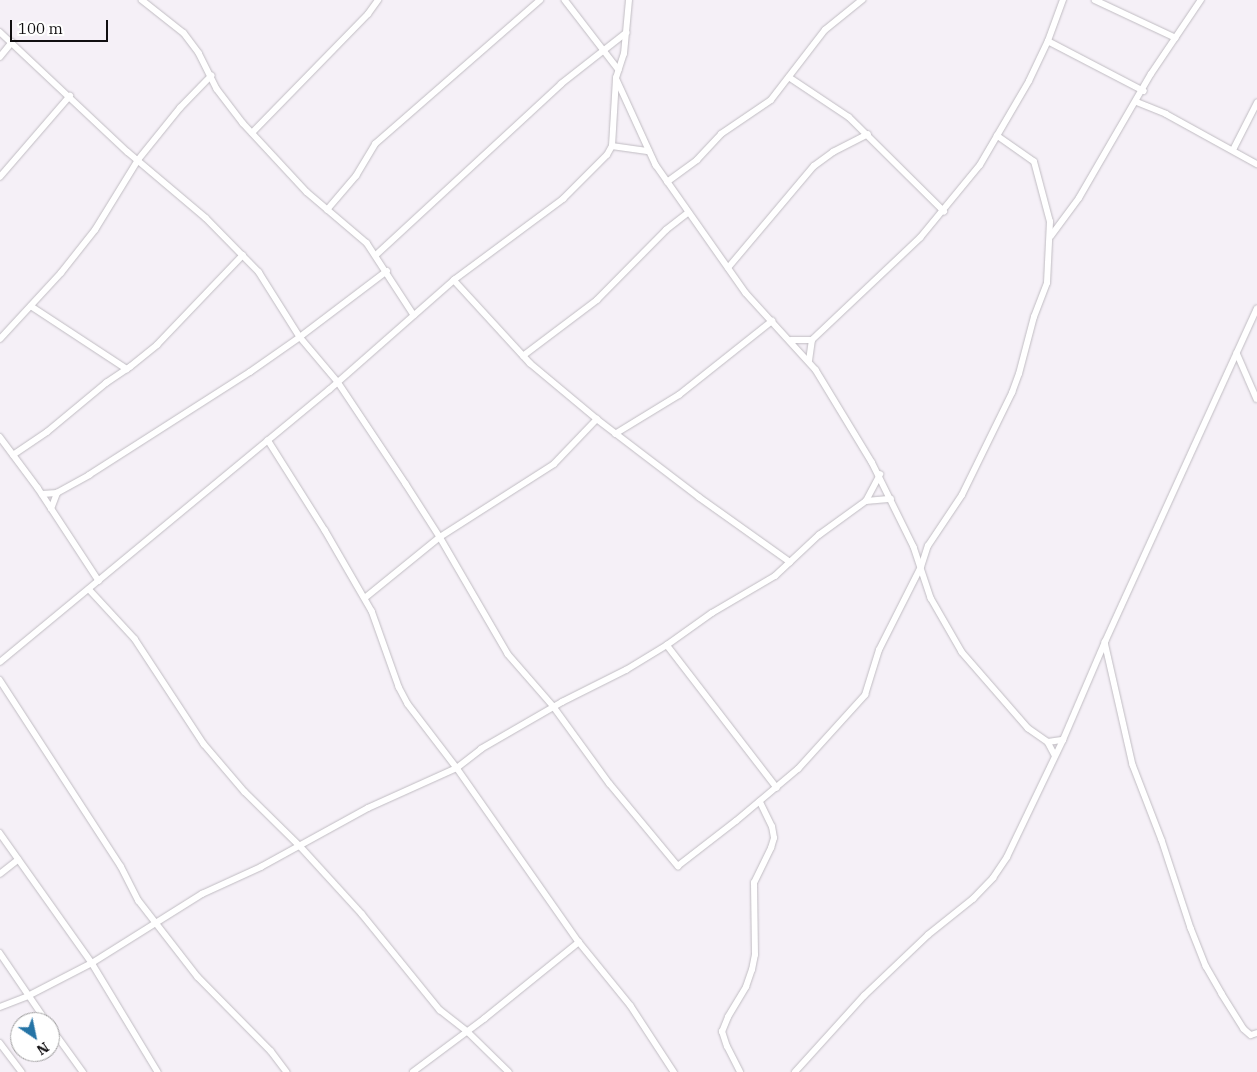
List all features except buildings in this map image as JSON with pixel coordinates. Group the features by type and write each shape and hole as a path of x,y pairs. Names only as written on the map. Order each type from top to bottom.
{"street":[{"path":"142,0 184,33 199,53 224,99 252,133 307,192 367,244 387,271 414,315"},
{"path":"252,133 368,14 378,0"},
{"path":"327,210 356,176 375,144 540,0"},
{"path":"565,0 619,70"},
{"path":"0,662 338,382 454,280 563,199 607,155 612,146 616,78 626,33 629,0"},
{"path":"668,182 697,160 721,134 771,100 825,30 862,0"},
{"path":"809,361 812,340 896,262 944,211 967,183 1029,81 1048,41 1063,0"},
{"path":"1095,0 1176,38"},
{"path":"1051,237 1079,198 1144,91 1151,74 1202,0"},
{"path":"0,32 138,160 206,218 243,255 268,284 300,338 338,382 440,537 508,654 554,707 610,784 678,866 777,788 812,755 865,695 878,650 921,567 928,546 962,495 1020,374 1034,317 1047,283 1051,237 1048,208 1034,162 997,136"},
{"path":"376,255 560,84 626,33"},
{"path":"1048,41 1144,91"},
{"path":"0,57 12,42"},
{"path":"0,340 95,230 138,160 180,108 210,76"},
{"path":"789,77 849,117 944,211"},
{"path":"616,78 649,150 688,213 728,268 816,370 880,475 921,567 931,598 962,652 1028,728 1048,742 1055,755"},
{"path":"0,177 70,96"},
{"path":"1137,102 1166,114 1257,164"},
{"path":"1233,150 1257,104"},
{"path":"728,268 814,166 833,152 868,134"},
{"path":"612,146 649,150"},
{"path":"523,356 597,300 666,230 688,213"},
{"path":"13,455 47,432 172,331 215,281 243,255"},
{"path":"42,494 57,493 236,381 300,338 387,271"},
{"path":"454,280 523,356 597,419 790,562"},
{"path":"31,306 127,369"},
{"path":"795,1072 864,996 928,935 974,899 993,878 1007,857 1063,740 1105,642 1257,309"},
{"path":"615,434 679,395 772,321"},
{"path":"791,340 812,340"},
{"path":"1237,353 1257,399"},
{"path":"365,598 440,537 554,464 597,419"},
{"path":"0,437 42,494 99,581"},
{"path":"268,440 365,598 378,625 399,688 408,704 457,768 579,942 630,1006 674,1072"},
{"path":"0,1007 28,996 92,963 202,894 300,846 368,808 457,768 481,749 554,707 626,670 667,645 712,613 762,584 790,562 819,535 866,501 880,475"},
{"path":"51,509 57,493"},
{"path":"866,501 891,499"},
{"path":"89,589 135,639 204,744 245,792 300,846 362,914 440,1010 468,1032 509,1072"},
{"path":"1105,642 1133,765 1162,840 1191,928 1206,966 1222,994 1244,1029 1251,1034 1257,1034"},
{"path":"667,645 777,788"},
{"path":"0,680 122,866 139,901 198,977 271,1051 288,1072"},
{"path":"1048,742 1063,740"},
{"path":"740,1072 727,1047 722,1032 728,1016 746,987 752,970 754,955 754,882 774,838 772,827 760,802"},
{"path":"0,833 92,963 158,1072"},
{"path":"0,874 18,860"},
{"path":"413,1072 468,1032 579,942"},
{"path":"0,953 40,1012"},
{"path":"60,1040 83,1072"},
{"path":"0,1043 22,1072"}]}
